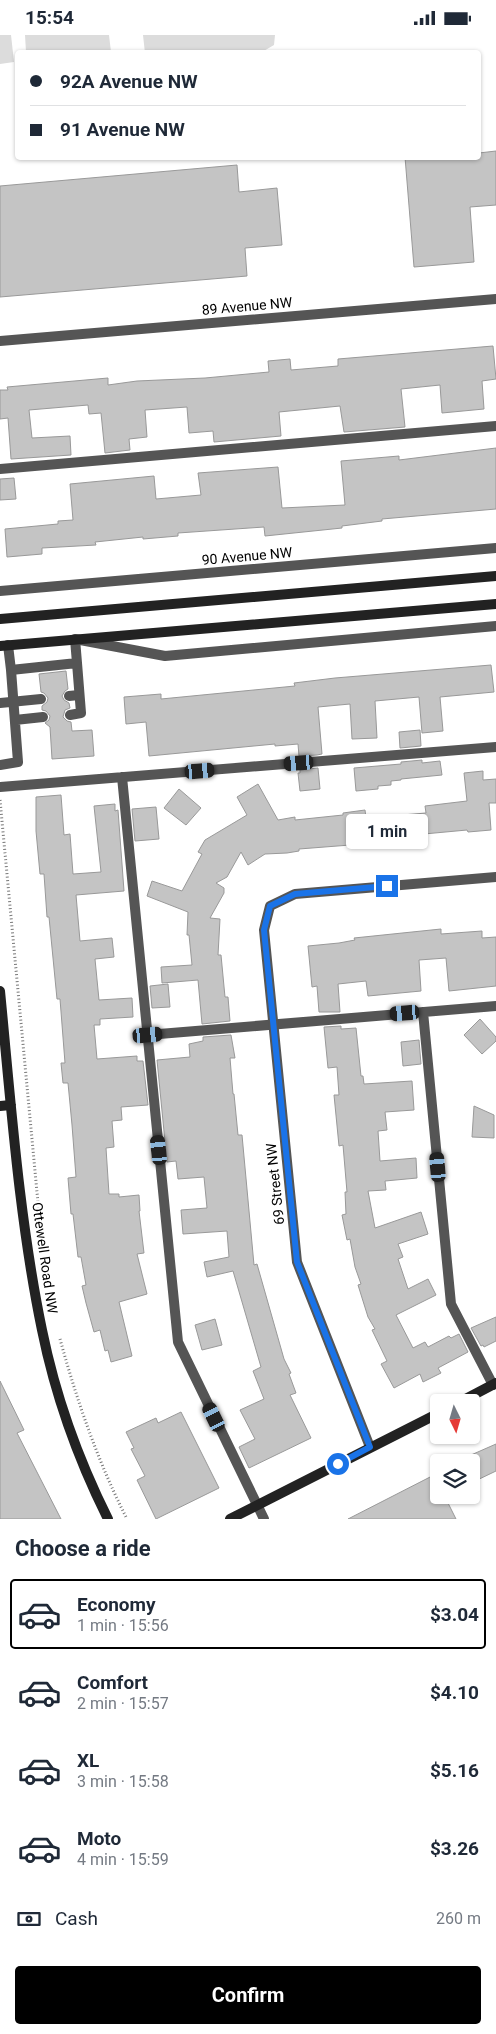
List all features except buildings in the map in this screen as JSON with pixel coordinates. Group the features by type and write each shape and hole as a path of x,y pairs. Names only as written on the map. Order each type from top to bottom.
{"main road":[{"path":"0,619 496,576"},
{"path":"4,645 496,604"},
{"name":"Ottewell Road NW","path":"0,991 26,1237 42,1331 66,1417 93,1488 108,1519"},
{"path":"0,1106 11,1105"},
{"path":"475,1394 494,1384"},
{"path":"230,1519 430,1417"}],"street":[{"name":"89 Avenue NW","path":"0,341 496,299"},
{"path":"0,469 496,426"},
{"name":"90 Avenue NW","path":"0,591 496,548"},
{"path":"70,715 82,713 75,639 165,656 496,626"},
{"path":"0,765 18,762 11,670 4,645"},
{"path":"11,670 77,663"},
{"path":"69,696 80,695"},
{"path":"0,703 41,699"},
{"path":"15,720 43,717"},
{"path":"0,787 496,747"},
{"path":"122,777 178,1341 264,1519"},
{"name":"69 Street NW","path":"370,1447 297,1262 264,930 270,906 295,894 496,877"},
{"path":"148,1035 496,1005"},
{"path":"423,1012 451,1303 494,1384"}],"path":[{"path":"0,797 40,1227"},
{"path":"58,1333 82,1411 115,1495 127,1519"}],"shaded area":[{"path":"0,35 11,35 14,62 0,64"},
{"path":"25,35 109,35 111,50 26,50"},
{"path":"143,35 275,35 274,45 265,50 145,50"}],"route":[{"path":"338,1464 370,1447 297,1262 264,930 270,906 295,894 387,886"}]}
